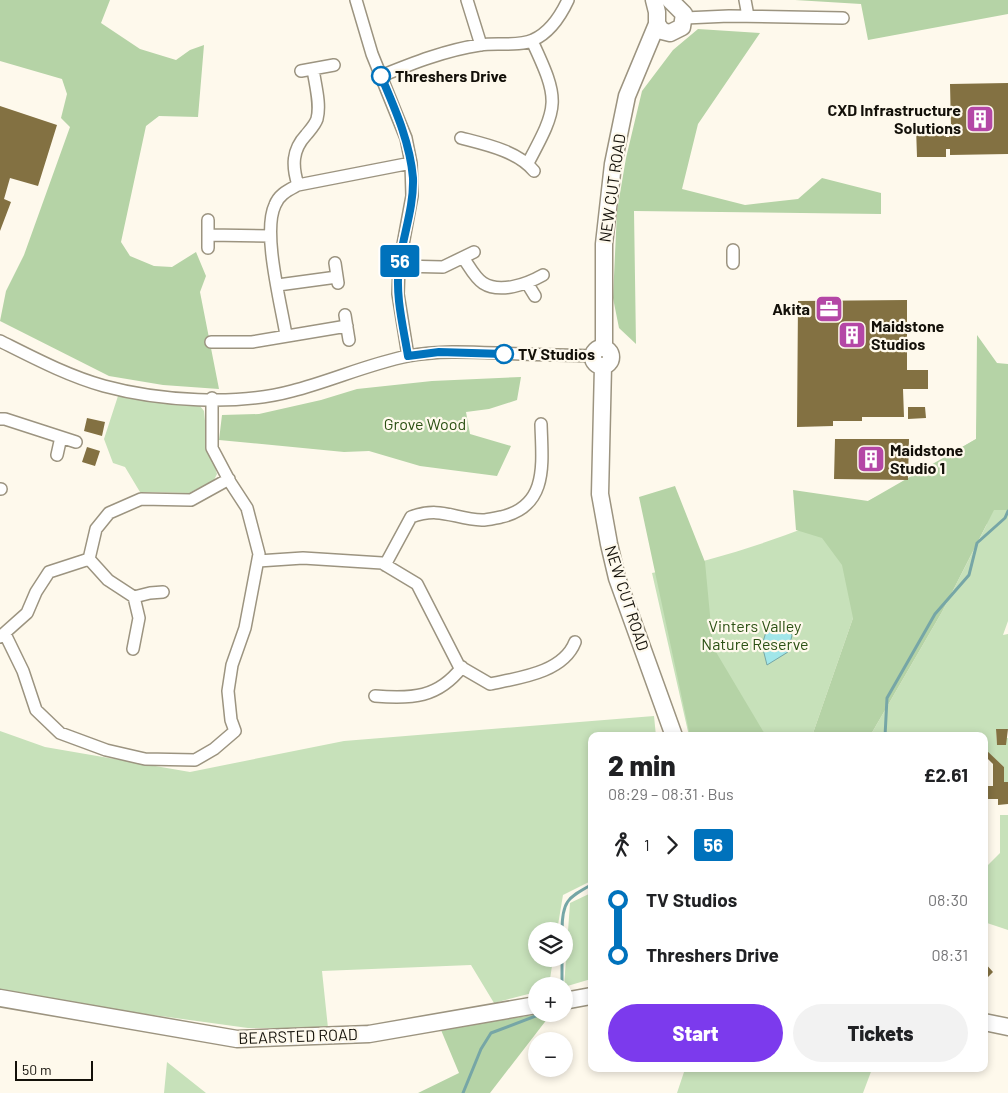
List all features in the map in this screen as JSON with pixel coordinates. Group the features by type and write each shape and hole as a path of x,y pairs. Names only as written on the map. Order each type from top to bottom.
{"street":[{"path":"356,0 364,31 406,138 411,163 412,196 399,266 398,294 408,356"},
{"path":"467,0 481,44"},
{"path":"381,76 453,50 481,44 532,41 543,34 562,12 568,0"},
{"path":"745,0 748,16"},
{"path":"660,17 664,5 672,2 682,10 685,18 748,16 843,18"},
{"name":"NEW CUT ROAD","path":"673,732 618,578 609,544 600,494 600,356 604,244 614,164 627,96 660,17 682,28 685,18"},
{"path":"461,138 480,149 531,167 554,104 552,86 532,41"},
{"path":"298,185 293,170 294,158 298,146 316,121 318,113 307,70 334,65"},
{"path":"286,335 270,236 275,205 284,193 298,185 411,163"},
{"path":"208,220 208,248"},
{"path":"208,235 270,236"},
{"path":"733,250 733,263"},
{"path":"399,266 435,268 464,259 474,252"},
{"path":"464,259 482,283 493,287 527,283 543,275"},
{"path":"278,285 338,281 335,263"},
{"path":"527,283 535,296"},
{"path":"211,342 226,338 252,342 346,321 349,340"},
{"path":"0,342 52,367 104,386 158,396 212,398 243,398 291,391 408,356 465,352 600,356"},
{"path":"89,558 49,572 36,592 27,613 2,635 23,671 36,710 60,733 106,750 145,759 195,760 214,749 235,731 231,720 228,692 232,666 245,628 259,554 247,508 212,448 212,398"},
{"path":"0,419 76,442"},
{"path":"385,565 411,517 426,511 483,520 518,513 537,492 542,471 540,424"},
{"path":"57,455 61,437"},
{"path":"89,558 96,529 109,513 141,499 191,500 229,479"},
{"path":"89,558 108,580 134,597 140,618 133,649"},
{"path":"258,561 303,558 365,561 385,565 417,584 462,667 490,684 526,676 554,666 573,647 575,642"},
{"path":"134,597 163,592"},
{"path":"375,696 396,698 417,696 437,691 453,680 462,667"},
{"path":"573,999 588,997"},
{"name":"BEARSTED ROAD","path":"0,998 237,1039 369,1034 528,1006"},
{"path":"988,1023 1008,1027"}],"green space":[{"path":"0,0 110,0 101,23 140,49 176,60 190,50 204,45 198,117 159,116 146,126 121,242 130,256 154,266 172,267 196,252 206,276 200,292 219,389 163,385 109,376 0,321 6,291 24,255 70,127 61,118 67,94 62,79 0,61"},
{"path":"795,0 1008,0 1008,14 868,40 861,4"},
{"path":"698,29 760,33 698,124 682,189 745,205 798,199 822,178 881,193 881,214 634,211 636,344 619,328 613,298 617,211 626,158 642,91 673,50"},
{"path":"977,335 997,363 1008,364 1008,510 994,510 942,612 872,732 813,732 853,618 842,565 822,538 796,530 793,490 868,501 976,439"},
{"name":"Grove Wood","path":"521,377 517,400 489,409 466,412 470,434 511,446 497,476 420,466 369,451 344,452 219,440 222,415 259,414 321,400 357,389 432,381"},
{"name":"Vinters Valley Nature Reserve","path":"1008,383 1008,621 1003,635 1008,634 1008,729 996,729 997,745 1006,745 1005,738 1008,738 1008,782 1004,782 1004,767 988,753 988,732 872,732 942,612 987,524 853,618 813,732 688,732 652,573 707,560 789,534 868,501 896,487 976,439 977,415"},
{"path":"118,396 200,406 204,411 207,440 217,474 214,480 189,493 140,492 125,467 113,463 104,439"},
{"path":"675,486 705,562 713,647 764,732 689,732 639,497"},
{"path":"654,716 656,732 588,732 588,882 563,895 558,922 528,922 528,967 552,967 550,977 528,977 528,994 494,1003 471,965 322,971 328,1028 248,1028 0,994 0,731 45,747 190,772 344,741"},
{"path":"1000,815 1008,815 1008,930 988,923 988,865 1000,853"},
{"path":"588,894 588,980 573,984 573,977 565,977 565,967 573,967 573,922 569,922 570,903"},
{"path":"528,1016 528,1022 545,1022 537,1032 528,1032 528,1044 490,1093 418,1093 459,1073 441,1030"},
{"path":"167,1062 206,1093 164,1093"},
{"path":"684,1072 871,1072 863,1093 677,1093"}],"water":[{"path":"787,628 792,635 788,652 767,665 762,645 766,632"}],"building":[{"name":"CXD Infrastructure Solutions","path":"1008,83 1008,154 950,155 950,149 946,149 946,157 917,157 916,127 946,127 946,137 949,137 949,127 951,127 950,84"},
{"path":"0,106 57,125 38,186 10,178 4,199 11,202 0,231"},
{"name":"Maidstone Studios","path":"907,300 907,370 928,370 928,389 903,389 904,417 862,417 862,421 833,421 833,426 797,427 798,301"},
{"path":"908,407 925,407 926,418 908,419"},
{"path":"87,418 105,422 102,436 84,431"},
{"name":"Maidstone Studio 1","path":"835,439 909,439 908,480 834,479"},
{"path":"87,447 100,451 95,466 82,462"},
{"path":"996,729 1008,729 1006,745 997,745"},
{"path":"988,752 1004,767 1004,782 1008,782 1008,804 998,805 998,799 988,799 988,786 993,786 993,764 988,759"},
{"path":"988,966 993,972 988,977"}],"waterway":[{"path":"885,732 887,698 935,614 969,575 977,543 1005,518 1008,511"},
{"path":"562,922 563,913 568,902 576,894 588,887"},
{"path":"562,967 562,977"},
{"path":"463,1093 481,1049 491,1033 528,1019"}],"bus line":[{"name":"56","path":"381,76 406,138 413,179 412,196 399,266 398,294 408,356 439,352 504,354"}],"place":[{"name":"Threshers Drive","path":"381,76"},
{"name":"CXD Infrastructure Solutions","path":"980,119"},
{"name":"Akita","path":"829,309"},
{"name":"Maidstone Studios","path":"852,335"},
{"name":"TV Studios","path":"504,354"},
{"name":"Maidstone Studio 1","path":"871,459"}]}
